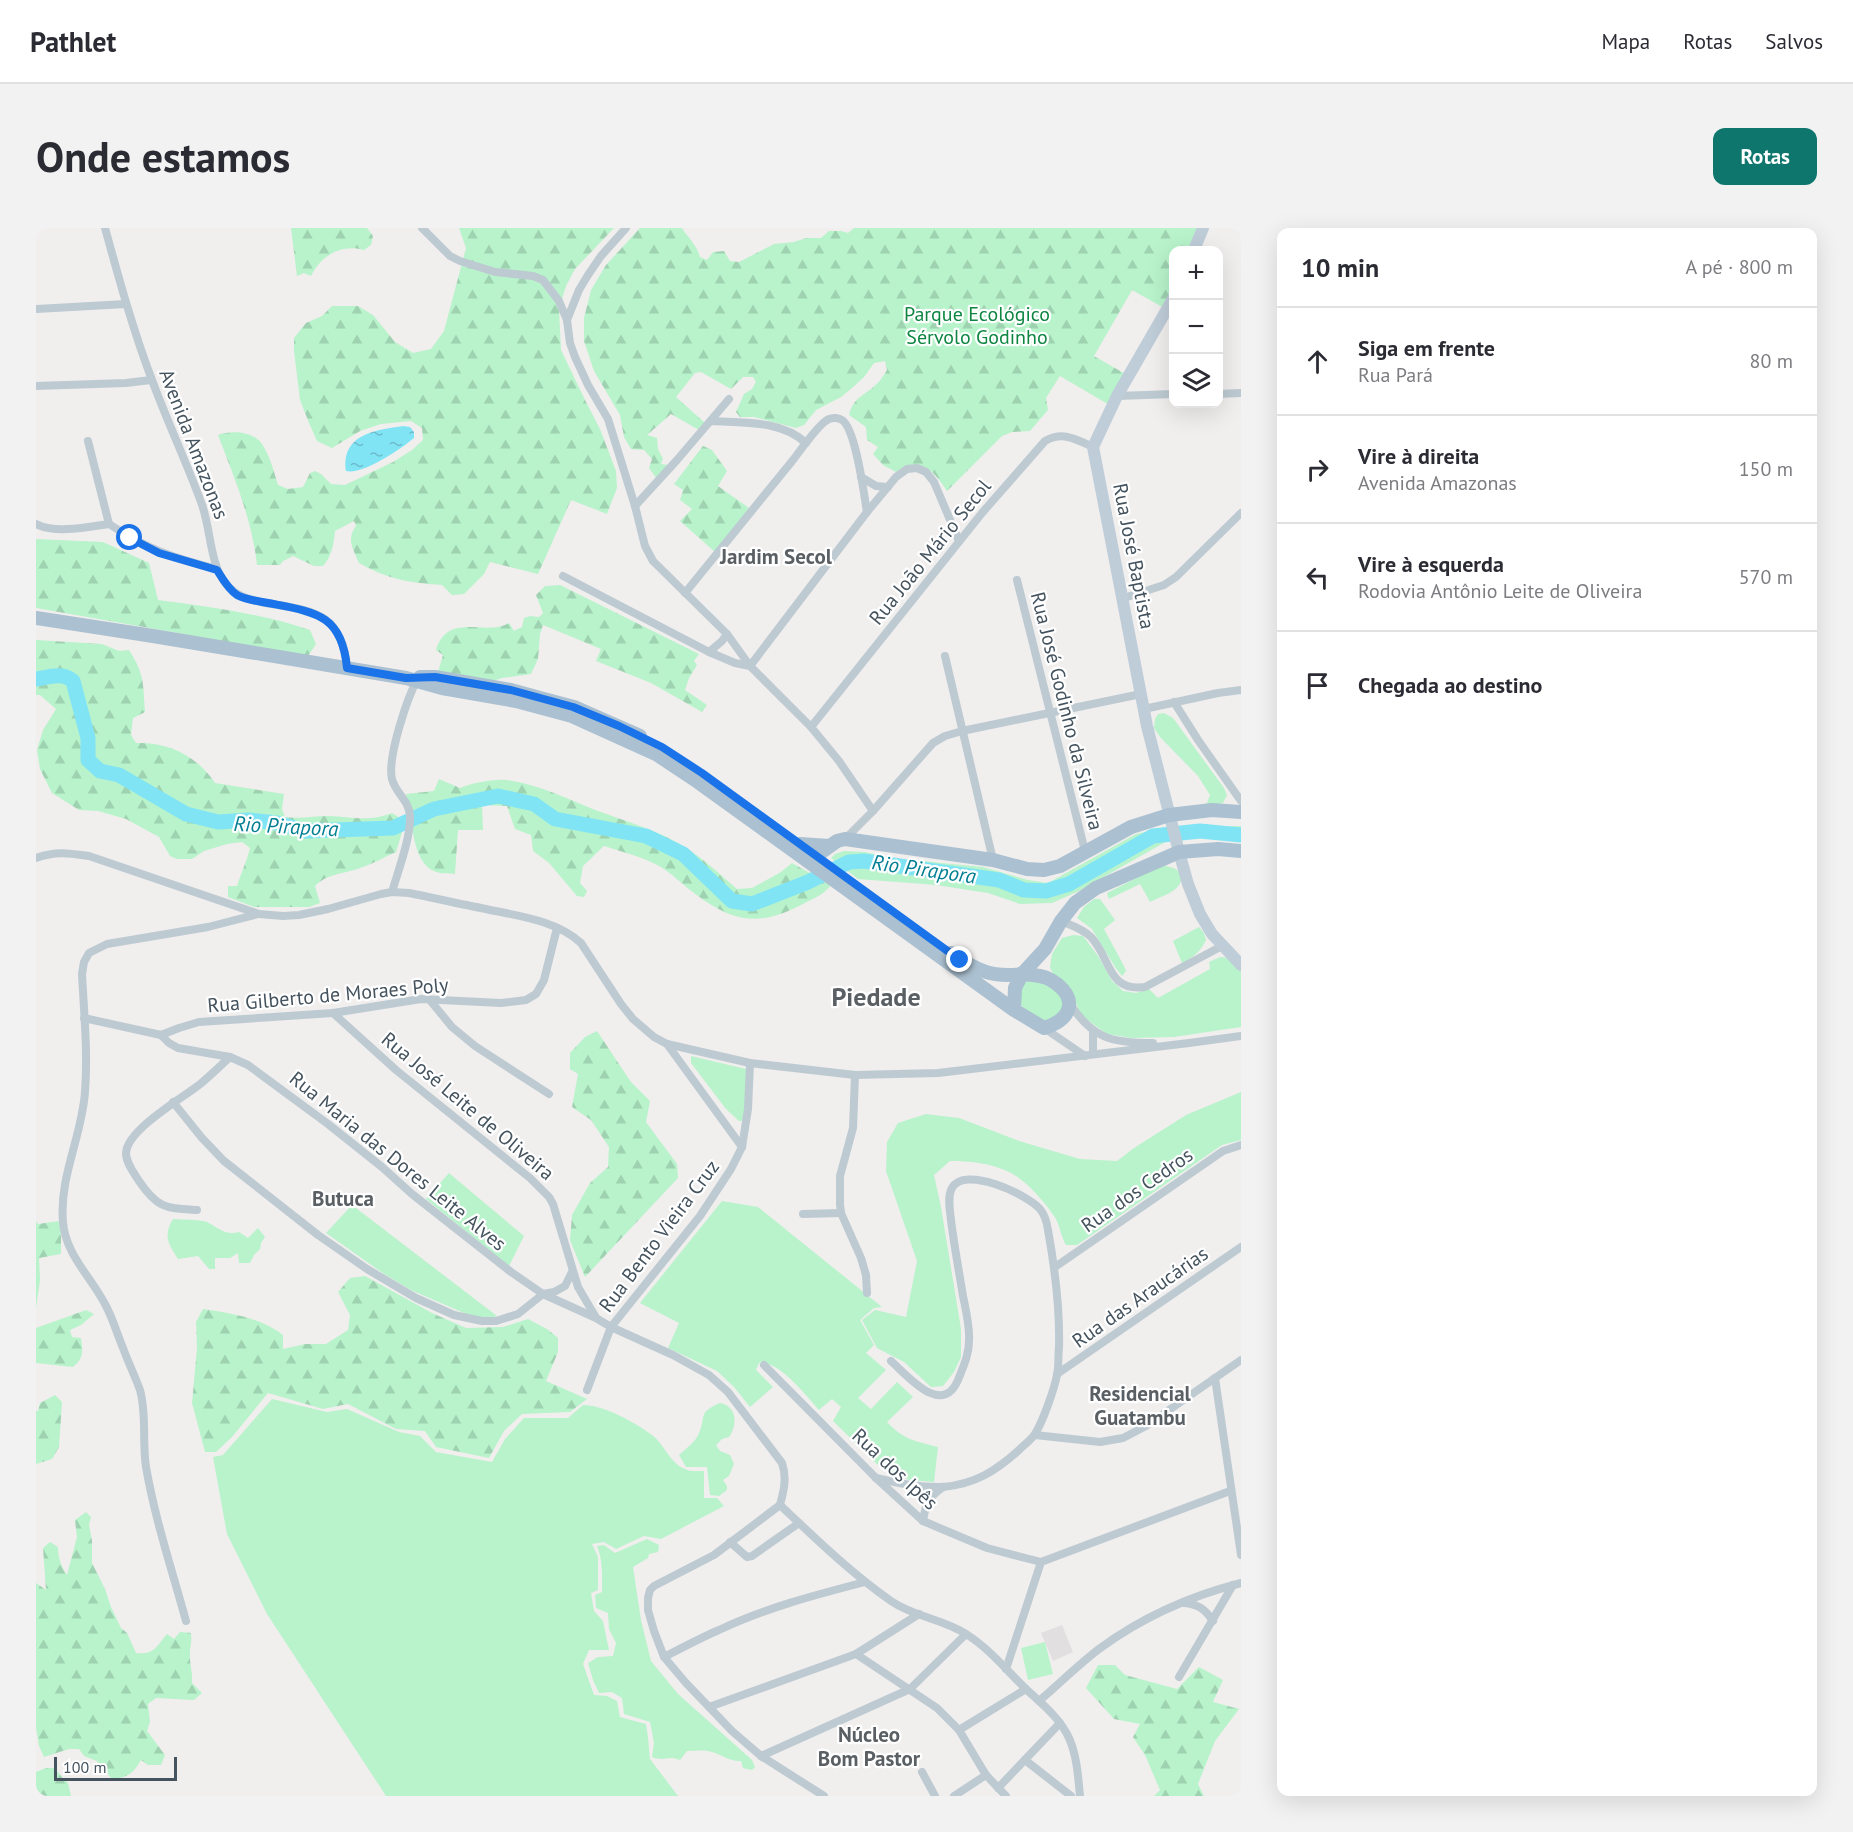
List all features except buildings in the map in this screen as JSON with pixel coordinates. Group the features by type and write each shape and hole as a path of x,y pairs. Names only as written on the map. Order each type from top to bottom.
{"main road":[{"path":"36,618 413,679 442,688 516,701 572,716 656,754 815,860 976,983 1044,1028 1062,1020 1068,1013 1069,1003 1066,994 1050,979 1045,965 1045,950"},
{"path":"413,679 435,677 511,690 573,707 619,726 662,747 682,760 800,844 815,860"},
{"path":"815,860 829,846 845,839 993,860 1027,869 1044,870 1060,866 1131,827 1212,810 1241,812"},
{"path":"800,844 829,846"},
{"path":"976,983 1016,975 1045,950 1061,921 1075,903 1096,888 1177,845 1241,851"},
{"path":"842,880 971,967 983,972 1050,979"},
{"path":"1014,1010 1016,975"}],"street":[{"name":"Avenida Amazonas","path":"105,228 126,304 152,380 202,504 217,570 236,594 251,600 312,613 333,625 341,637 347,668"},
{"path":"422,228 450,256 460,261 495,272 533,276 543,280 559,301 567,320 570,343 575,357 608,419 645,546 653,561 727,634 750,666 811,727 839,761 873,811"},
{"path":"567,320 579,290 588,275 601,256 626,228"},
{"path":"1196,246 1203,228"},
{"path":"1093,447 1118,396 1171,300"},
{"path":"36,309 126,304"},
{"path":"36,386 152,380"},
{"path":"1223,394 1241,393"},
{"path":"1118,396 1169,394"},
{"path":"635,506 729,399"},
{"path":"685,593 806,443 829,419 842,420 852,437 867,512"},
{"path":"711,421 784,428 797,434 806,443"},
{"name":"Rua João Mário Secol","path":"811,727 959,541 1045,441 1055,436 1063,436 1093,447"},
{"path":"88,441 109,524 159,553 217,570"},
{"name":"Rua José Baptista","path":"1093,447 1144,708 1188,884 1200,914 1212,934 1241,965"},
{"path":"750,666 867,512 896,477 907,469 917,468 926,472 933,482 959,541"},
{"path":"861,477 876,486 888,487"},
{"path":"1124,598 1156,588 1176,577 1237,523 1241,513"},
{"path":"36,524 50,529 109,524"},
{"path":"563,576 709,652 735,663 750,666"},
{"name":"Rua José Godinho da Silveira","path":"1017,580 1085,851"},
{"path":"709,652 727,634"},
{"path":"945,656 993,860"},
{"path":"392,892 408,833 410,816 408,804 395,789 391,768 413,679"},
{"path":"1144,708 1241,690"},
{"path":"845,839 933,743 945,736 962,730 1051,714 1141,694"},
{"path":"1173,702 1241,801"},
{"path":"36,858 62,852 89,856 259,914 299,915 392,892 409,893 521,917 557,928 581,943 633,1019 654,1037 667,1044 750,1064 855,1075 938,1073 1241,1036"},
{"path":"186,1621 146,1465 139,1388 106,1307 93,1283 78,1263 65,1235 64,1191 73,1145 81,1121 85,1093 82,974 84,962 89,953 107,944 208,927 259,914"},
{"path":"1061,921 1087,933 1093,939 1115,977 1124,986 1134,989 1145,987 1222,946"},
{"name":"Rua Gilberto de Moraes Poly","path":"161,1035 199,1022 333,1013 429,999 501,1003 526,1000 536,994 544,980 557,928"},
{"path":"429,999 452,1027 475,1047 549,1094"},
{"path":"1069,1003 1080,1020 1093,1031 1111,1040 1189,1044"},
{"name":"Rua José Leite de Oliveira","path":"333,1013 396,1070 530,1178 549,1197 563,1234 572,1272 584,1299 596,1318"},
{"path":"84,1018 161,1035"},
{"path":"1044,1028 1089,1055"},
{"path":"1089,1055 1093,1031"},
{"name":"Rua Maria das Dores Leite Alves","path":"161,1035 178,1048 230,1057 248,1065 328,1124 485,1252 543,1294 673,1355 709,1375 728,1392 782,1463 785,1482 780,1505"},
{"path":"1111,1040 1118,1052"},
{"path":"667,1044 742,1147"},
{"path":"197,1210 167,1208 152,1199 130,1167 126,1153 130,1142 139,1131 200,1084 230,1057"},
{"name":"Rua Bento Vieira Cruz","path":"587,1390 611,1327 700,1216 731,1169 742,1147 748,1109 750,1064"},
{"path":"855,1075 853,1128 840,1176 840,1204 841,1213 861,1258 866,1275 867,1293"},
{"path":"174,1102 202,1138 224,1161 318,1235 416,1298 454,1315 471,1320 496,1321 518,1314 543,1294 554,1292 565,1286 572,1272"},
{"name":"Rua dos Cedros","path":"1055,1268 1222,1151 1241,1145"},
{"path":"876,1478 911,1486 944,1487 977,1480 1003,1465 1035,1435 1057,1374 1060,1323 1055,1268 1047,1221 1040,1209 1019,1195 989,1182 969,1178 959,1181 951,1189 949,1199 953,1238 968,1321 969,1342 966,1359 955,1385 946,1394 934,1395 922,1390 891,1361"},
{"path":"803,1214 841,1213"},
{"name":"Rua das Araucárias","path":"1057,1374 1241,1247"},
{"path":"1035,1435 1100,1442 1123,1438 1146,1426 1241,1360"},
{"name":"Rua dos Ipês","path":"764,1365 876,1478 923,1521 987,1548 1041,1562"},
{"path":"1215,1378 1241,1555"},
{"path":"923,1521 925,1506 931,1496 944,1487"},
{"path":"1006,1669 1041,1562 1230,1491"},
{"path":"824,1796 761,1756 709,1707 664,1657 648,1610 650,1590 654,1586 714,1555 780,1505 865,1582 893,1603 948,1624 966,1634 982,1646 1039,1701 1060,1723 1068,1736 1075,1755 1080,1796"},
{"path":"730,1542 747,1557 752,1556 799,1523"},
{"path":"664,1657 719,1629 757,1614 818,1594 865,1582"},
{"path":"1039,1701 1097,1650 1132,1627 1181,1603 1237,1584"},
{"path":"1179,1677 1237,1584"},
{"path":"1181,1603 1200,1606 1213,1620"},
{"path":"709,1707 856,1654 919,1614"},
{"path":"761,1756 910,1689 966,1634"},
{"path":"856,1654 937,1708 959,1730 986,1775 1006,1796"},
{"path":"959,1730 1026,1689"},
{"path":"998,1788 1060,1723"},
{"path":"1025,1760 1071,1796"},
{"path":"922,1772 935,1796"},
{"path":"954,1796 986,1775"}],"shaded area":[{"path":"1062,1625 1073,1652 1053,1661 1041,1633"}],"green space":[{"path":"291,228 367,228 373,236 371,245 364,250 340,250 320,262 311,276 304,273 297,276"},
{"path":"459,228 614,228 575,269 566,286 559,309 561,350 600,429 616,471 617,488 607,514 571,500 538,574 490,562 484,574 464,594 452,595 442,585 389,576 359,563 351,540 356,526 354,521 335,531 330,554 323,566 314,566 293,556 280,565 257,565 247,515 218,435 230,432 253,436 262,444 278,485 288,489 303,487 310,473 315,471 331,484 345,485 393,462 412,450 423,440 422,428 411,421 381,424 360,431 332,448 317,441 300,400 294,338 306,323 322,316 332,306 358,306 373,315 395,342 413,353 431,349 444,331 466,248"},
{"name":"Parque Ecológico Sérvolo Godinho","path":"640,228 682,228 695,245 700,257 707,260 713,252 724,251 730,261 739,262 774,244 806,238 821,238 829,231 848,233 854,228 1200,228 1192,246 1169,246 1169,298 1164,308 1132,290 1094,356 1127,375 1111,406 1060,376 1046,398 1048,410 1030,431 1012,432 1002,436 947,491 937,477 919,465 905,467 896,472 883,465 873,454 878,447 867,440 866,427 849,415 854,403 876,385 887,370 885,361 874,363 852,388 841,397 816,410 804,425 796,428 754,417 740,417 736,412 744,394 752,389 756,382 753,377 743,377 731,389 701,372 695,373 676,397 704,422 704,426 699,430 671,414 647,435 657,438 658,449 663,459 661,464 669,465 657,479 649,468 652,459 644,450 631,449 624,437 620,415 594,371 584,341 584,318 591,290 606,265"},
{"path":"703,446 712,450 727,471 718,486 749,508 715,552 680,521 692,509 680,500 683,490 674,484"},
{"path":"36,539 103,542 149,563 158,600 235,611 291,624 310,630 316,644 308,656 36,608"},
{"path":"560,585 699,654 694,661 697,665 685,690 707,705 702,712 651,683 596,661 601,649 543,625 538,659 531,674 493,681 438,672 443,655 436,650 442,638 449,631 468,627 500,627 509,623 514,631 522,627 524,618 539,617 543,613 536,595 545,586"},
{"path":"36,640 102,644 119,651 129,650 141,673 144,694 145,712 133,718 131,735 136,743 160,745 181,752 200,765 215,783 284,794 282,809 285,817 368,818 392,813 400,818 404,826 396,852 320,882 315,886 320,903 309,907 254,907 228,897 228,886 237,886 250,848 242,842 204,851 192,859 177,859 170,856 159,837 126,819 98,811 79,810 52,793 40,769 37,750 43,730 56,709 40,695 36,695"},
{"path":"1164,713 1173,718 1224,788 1227,795 1223,803 1203,807 1210,795 1198,776 1154,728 1158,714"},
{"path":"439,779 460,788 471,784 506,780 552,792 669,838 697,855 737,889 752,888 781,872 792,863 831,885 825,892 785,912 756,919 743,918 717,908 704,900 661,867 604,846 583,866 580,883 587,891 584,897 577,896 549,863 533,851 531,835 515,829 507,806 482,805 483,830 458,830 455,874 436,872 421,859 417,849 406,794 434,791"},
{"path":"1241,826 1241,840 1190,837 1186,827"},
{"path":"1145,832 1169,840 1079,891 1052,903 1020,904 988,893 936,885 858,879 831,858 844,851 865,852 891,858 983,867 1028,880 1048,883 1136,834"},
{"path":"1162,865 1174,868 1182,874 1179,885 1172,892 1150,902 1140,884 1109,899 1107,893"},
{"path":"1094,899 1100,899 1115,920 1104,929 1126,971 1122,976 1092,929 1077,918 1084,907"},
{"path":"1199,927 1206,940 1196,954 1182,963 1173,941"},
{"path":"1073,935 1083,936 1112,981 1123,991 1136,993 1149,989 1158,998 1210,969 1209,962 1220,957 1230,958 1241,969 1241,1027 1174,1037 1132,1038 1107,1034 1082,1016 1066,984 1054,976 1050,967 1052,954 1062,938"},
{"path":"1033,978 1059,992 1065,1006 1050,1022 1033,1015 1019,1003 1022,988"},
{"path":"597,1031 631,1082 650,1101 646,1122 677,1164 678,1178 585,1277 570,1240 572,1215 590,1183 608,1167 609,1147 591,1120 572,1107 578,1074 570,1069 570,1053 585,1037"},
{"path":"691,1056 746,1069 743,1121 739,1121 726,1109 691,1063"},
{"path":"1241,1092 1241,1140 1222,1145 1077,1245 1066,1245 1052,1213 1035,1192 1015,1175 987,1165 950,1161 934,1175 961,1329 961,1357 954,1372 943,1386 931,1387 904,1362 877,1348 862,1320 875,1310 906,1317 917,1261 886,1171 887,1142 898,1123 926,1114 959,1118 1019,1141 1080,1159 1117,1161 1186,1115"},
{"path":"449,1173 524,1236 509,1266 426,1199"},
{"path":"722,1201 758,1207 882,1307 874,1308 860,1320 874,1345 866,1353 886,1370 858,1398 871,1409 897,1382 913,1397 887,1422 905,1436 938,1447 934,1482 909,1480 879,1466 833,1421 841,1407 832,1399 819,1410 792,1380 775,1367 759,1363 756,1370 773,1387 750,1407 717,1371 668,1348 679,1323 640,1303"},
{"path":"352,1205 497,1316 489,1319 473,1317 411,1290 326,1233"},
{"path":"173,1219 207,1222 226,1232 239,1232 248,1238 258,1228 265,1237 250,1263 239,1263 238,1253 230,1258 215,1258 215,1269 209,1269 198,1256 178,1259 168,1239 168,1230"},
{"path":"36,1221 38,1224 59,1221 61,1254 39,1258 40,1280 36,1308"},
{"path":"365,1276 432,1313 466,1328 503,1327 528,1319 547,1329 558,1338 558,1352 546,1381 587,1399 570,1412 522,1414 504,1431 489,1458 436,1447 425,1431 396,1429 348,1404 323,1409 268,1393 232,1437 216,1452 205,1452 192,1403 197,1348 196,1322 203,1309 265,1324 283,1335 283,1349 305,1344 326,1344 348,1330 350,1315 338,1292 350,1278"},
{"path":"86,1310 94,1314 81,1325 70,1330 72,1337 81,1338 82,1354 77,1364 73,1367 36,1363 36,1328"},
{"path":"55,1395 62,1402 59,1447 52,1459 36,1464 36,1411 40,1403"},
{"path":"272,1399 327,1412 347,1409 399,1432 420,1436 436,1452 492,1462 505,1439 524,1418 568,1418 583,1405 591,1406 629,1420 645,1430 680,1466 689,1471 704,1471 704,1498 717,1498 724,1506 661,1539 644,1536 616,1549 604,1542 592,1544 598,1557 598,1590 591,1593 594,1611 603,1621 609,1650 589,1650 583,1664 594,1695 607,1696 617,1701 620,1717 646,1724 650,1759 678,1796 386,1796 267,1614 227,1534 213,1457 223,1455"},
{"path":"720,1403 730,1408 735,1422 729,1437 722,1439 716,1445 720,1451 730,1455 734,1464 729,1476 723,1480 727,1490 719,1496 710,1495 707,1467 686,1467 679,1455 698,1436 705,1412"},
{"path":"86,1512 91,1517 89,1525 92,1563 121,1628 127,1633 136,1653 151,1651 167,1634 174,1639 180,1632 191,1633 192,1683 202,1693 194,1700 156,1698 148,1704 150,1722 147,1731 165,1755 161,1765 148,1765 141,1760 130,1774 112,1779 97,1761 84,1756 79,1749 69,1749 44,1757 39,1746 36,1728 36,1583 46,1590 43,1548 50,1542 58,1547 60,1562 67,1575 77,1537 75,1520"},
{"path":"647,1539 659,1545 658,1552 649,1554 648,1558 633,1567 641,1620 651,1661 678,1694 752,1760 755,1767 752,1770 743,1768 741,1761 708,1751 687,1751 680,1760 652,1757 654,1743 650,1722 624,1714 622,1698 612,1692 599,1693 593,1680 588,1663 598,1657 613,1656 616,1643 609,1629 608,1613 596,1608 595,1595 602,1592 601,1563 597,1546 604,1545 615,1553"},
{"path":"1045,1642 1053,1674 1028,1680 1021,1648"},
{"path":"1098,1665 1115,1665 1125,1675 1177,1689 1199,1667 1223,1680 1213,1702 1239,1709 1215,1741 1198,1784 1204,1796 1154,1796 1160,1790 1145,1755 1133,1737 1140,1724 1114,1719 1086,1688"},
{"path":"54,1768 68,1783 71,1796 36,1796 36,1772"}],"water":[{"path":"403,426 410,427 414,432 414,438 372,465 346,471 349,449 362,436"}],"waterway":[{"name":"Rio Pirapora","path":"36,679 60,676 73,681 88,738 88,760 100,771 119,775 186,814 218,822 249,820 277,823 306,831 393,828 434,809 498,796 534,804 555,819 646,836 683,854 732,901 752,904 808,882 849,862 864,861 999,880 1024,890 1046,891 1069,884 1153,836 1200,831 1241,835"}],"district":[{"name":"Jardim Secol","path":"776,556"},
{"name":"Piedade","path":"876,996"},
{"name":"Butuca","path":"343,1198"},
{"name":"Residencial Guatambu","path":"1140,1405"},
{"name":"Núcleo Bom Pastor","path":"869,1746"}],"route":[{"path":"130,538 159,553 217,570 236,594 251,600 312,613 324,619 333,625 341,637 347,668 406,678 435,677 511,690 573,707 662,747 702,773 960,960"}]}
